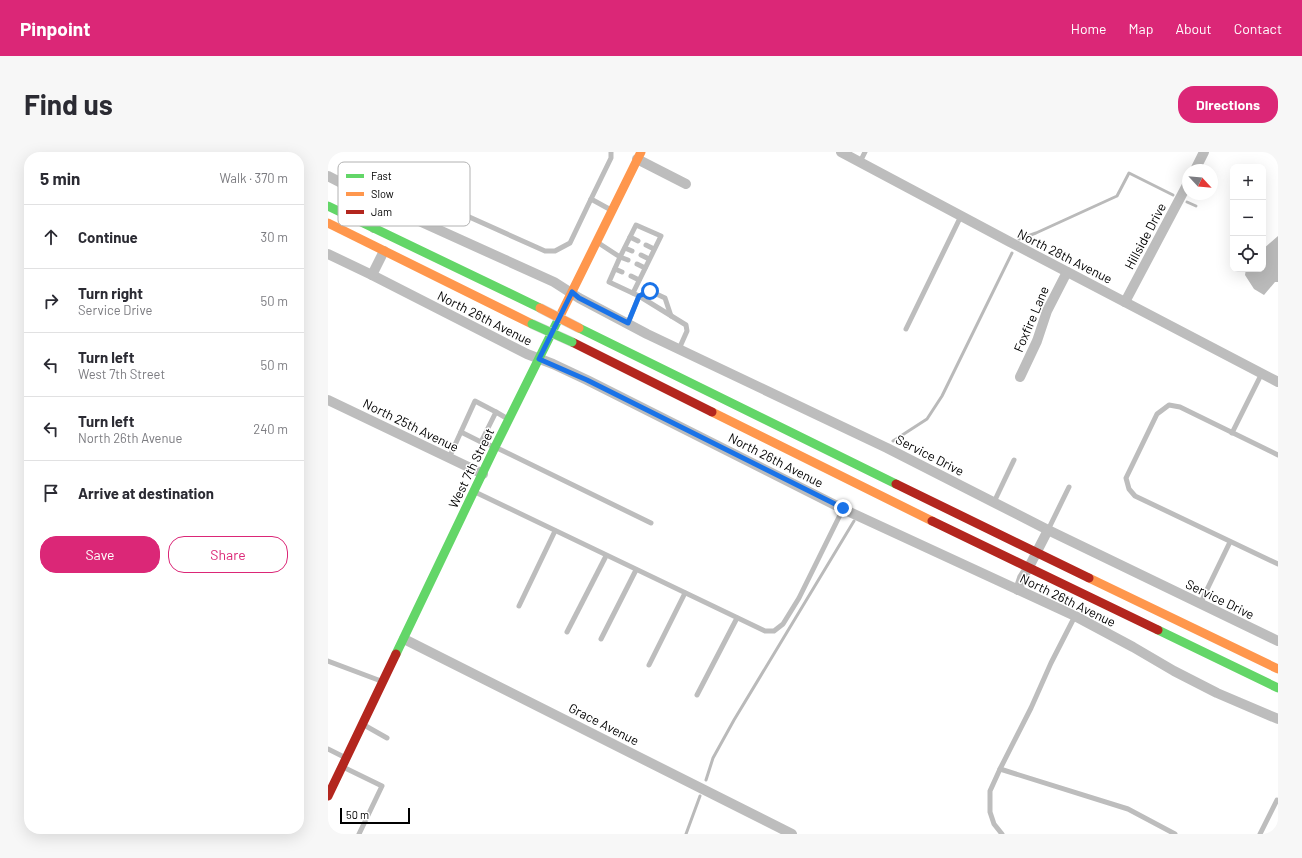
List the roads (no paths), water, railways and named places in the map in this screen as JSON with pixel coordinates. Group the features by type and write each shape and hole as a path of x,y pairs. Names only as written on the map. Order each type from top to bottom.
{"main road":[{"name":"West 7th Street","path":"328,796 509,419 639,155"},
{"path":"328,206 338,211"},
{"path":"328,224 532,324 572,342 823,468 1278,688"},
{"path":"370,226 540,308 833,454 1278,669"}],"street":[{"name":"North 28th Avenue","path":"841,152 1278,382"},
{"path":"1198,164 1204,152"},
{"path":"639,155 686,184"},
{"name":"Service Drive","path":"328,176 338,181"},
{"name":"Hillside Drive","path":"1125,302 1182,194"},
{"name":"Service Drive","path":"430,226 540,276 572,292 579,298 679,349 887,448 1048,530 1278,641"},
{"path":"372,275 384,251"},
{"name":"North 26th Avenue","path":"328,254 527,354 587,380 843,508 1075,616 1174,671 1278,719"},
{"name":"Foxfire Lane","path":"1020,377 1038,341 1047,311 1067,272"},
{"name":"North 25th Avenue","path":"328,400 483,474"},
{"path":"1018,590 1022,578 1030,567 1048,530"},
{"name":"Grace Avenue","path":"404,639 792,834"}],"lane":[{"path":"470,217 545,251 555,251 570,243 611,158 612,152"},
{"path":"860,162 865,152"},
{"path":"591,199 612,211"},
{"path":"906,329 961,216"},
{"path":"633,293 661,236 636,224 609,282 639,296 686,325 687,331 679,349"},
{"path":"630,237 638,241"},
{"path":"597,241 620,257 628,260"},
{"path":"646,244 654,248"},
{"path":"624,248 632,251"},
{"path":"641,255 650,259"},
{"path":"636,264 645,268"},
{"path":"615,269 622,272"},
{"path":"630,276 639,280"},
{"path":"628,323 639,296 650,291 665,298 671,316"},
{"path":"1232,433 1262,373"},
{"path":"449,458 475,401 509,419"},
{"path":"1278,455 1180,408 1169,405 1157,414 1126,478 1129,489 1135,496 1278,564"},
{"path":"482,442 496,412"},
{"path":"461,432 651,523"},
{"path":"994,502 1014,460"},
{"path":"1048,530 1069,487"},
{"path":"474,492 765,631 774,631 783,624 799,598 843,508"},
{"path":"519,606 555,531"},
{"path":"1200,604 1230,542"},
{"path":"567,632 606,556"},
{"path":"601,639 636,570"},
{"path":"650,665 685,593"},
{"path":"1002,834 994,824 990,812 990,791 1075,616"},
{"path":"697,695 737,618"},
{"path":"328,661 384,682"},
{"path":"363,725 387,738"},
{"path":"328,749 344,762 382,786 359,834"},
{"path":"1000,769 1128,809 1175,834"},
{"path":"1260,834 1277,800 1278,801"}],"waterway":[{"path":"1019,239 1036,233 1117,196 1129,173 1173,195"},
{"path":"1187,202 1196,206"},
{"path":"893,441 927,419 942,396 1012,253"},
{"path":"706,780 713,758 734,720 854,521"},
{"path":"686,834 700,796"}]}
